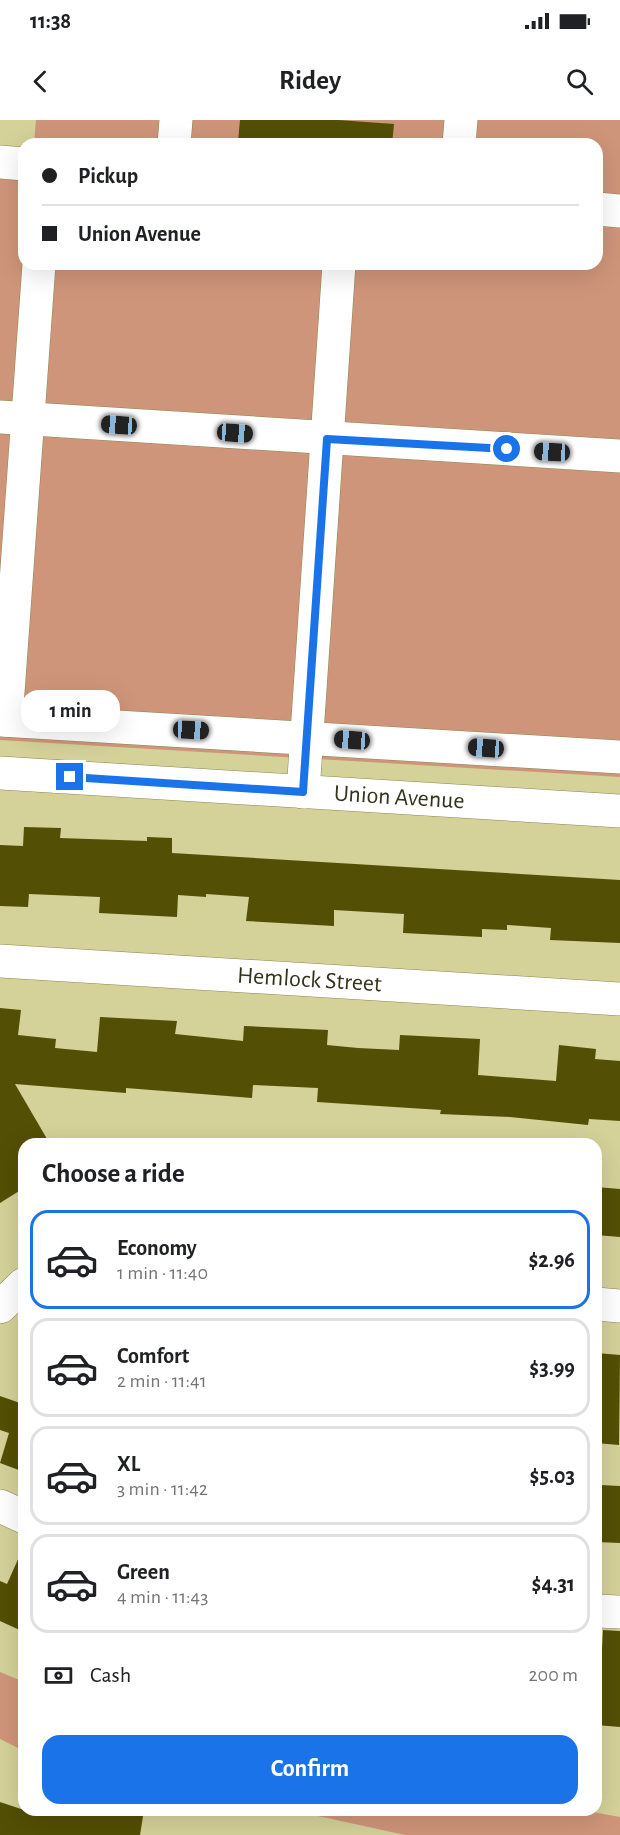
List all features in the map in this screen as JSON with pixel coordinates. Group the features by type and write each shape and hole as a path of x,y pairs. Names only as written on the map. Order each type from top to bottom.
{"street":[{"path":"174,138 176,120"},
{"path":"459,138 460,120"},
{"path":"0,162 18,164"},
{"path":"603,210 620,211"},
{"path":"38,270 14,418 3,720 620,757"},
{"path":"303,792 339,270"},
{"path":"14,418 620,456"},
{"name":"Union Avenue","path":"0,773 620,811"},
{"name":"Hemlock Street","path":"0,961 620,999"},
{"path":"0,1307 18,1290"},
{"path":"602,1304 620,1306"},
{"path":"0,1506 18,1514"},
{"path":"602,1611 620,1612"}],"shaded area":[{"path":"36,120 620,120 620,777 0,740 0,146 18,148 18,270 603,270 603,138 34,138"},
{"path":"0,1672 18,1680 18,1748 0,1739"},
{"path":"602,1814 620,1817 620,1835 405,1835 318,1816 602,1816"}],"building":[{"path":"240,120 338,120 394,124 393,138 238,138"},
{"path":"24,827 61,828 60,838 147,841 147,837 172,838 172,853 620,880 620,943 550,940 551,928 507,925 507,930 482,929 482,937 403,933 404,914 334,910 334,926 246,921 249,897 206,894 206,897 178,895 177,917 99,913 100,897 29,894 28,907 0,906 0,845 23,846"},
{"path":"0,1008 21,1010 18,1035 56,1039 55,1048 97,1052 100,1017 177,1021 175,1034 243,1041 244,1026 328,1030 327,1045 358,1048 399,1050 400,1035 480,1039 478,1075 556,1081 559,1045 596,1049 595,1059 620,1061 620,1121 589,1119 588,1125 510,1117 440,1114 441,1110 317,1102 318,1088 253,1085 252,1098 126,1088 126,1093 15,1084 46,1138 18,1138 18,1192 0,1203"},
{"path":"602,1188 620,1189 620,1237 602,1236"},
{"path":"602,1353 620,1355 619,1445 602,1444"},
{"path":"0,1396 18,1402 18,1470 0,1463 9,1433 0,1430"},
{"path":"602,1485 620,1486 620,1543 602,1542"},
{"path":"18,1559 18,1629 0,1621 0,1581 7,1584"},
{"path":"603,1630 620,1631 620,1727 602,1726"},
{"path":"0,1802 18,1808 18,1816 143,1816 140,1835 0,1835"}],"route":[{"path":"70,777 303,792 327,439 507,449"}]}
